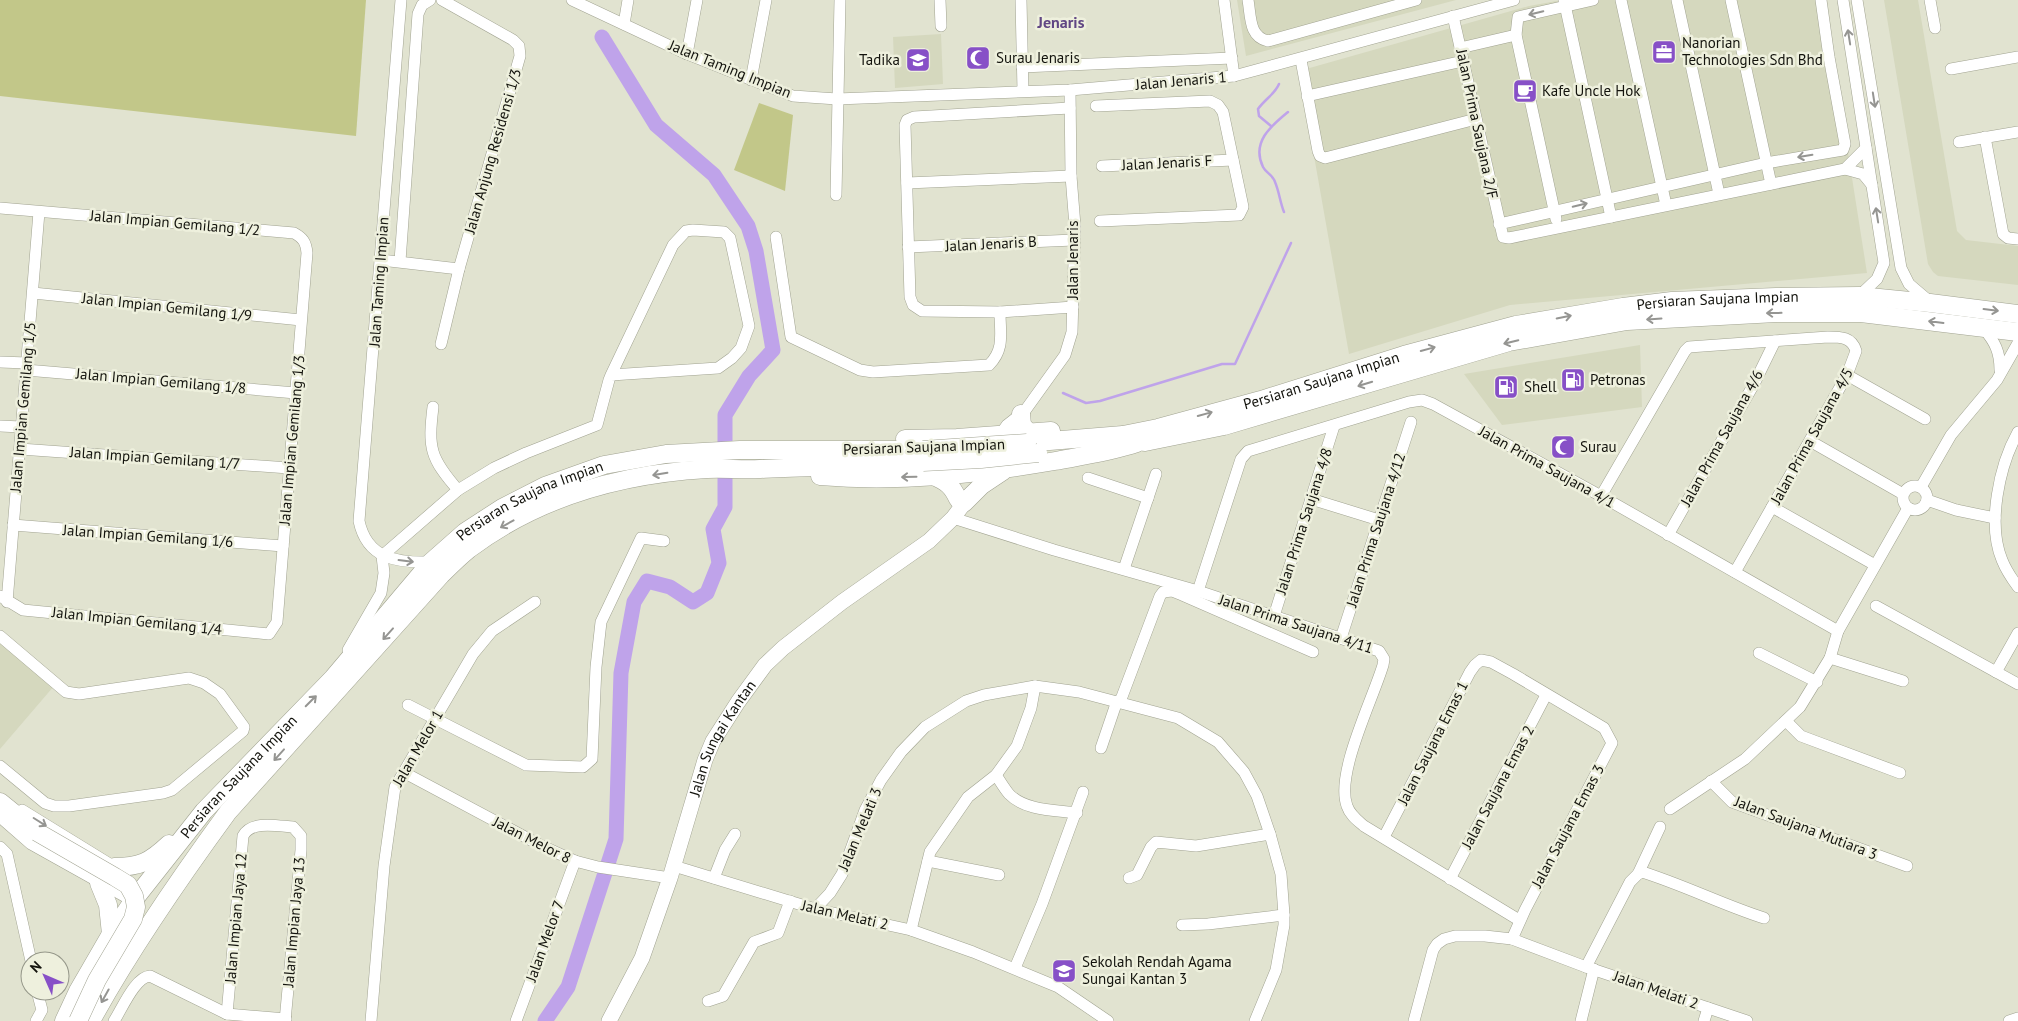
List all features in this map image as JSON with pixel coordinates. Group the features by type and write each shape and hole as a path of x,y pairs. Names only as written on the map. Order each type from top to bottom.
{"highway":[{"name":"Persiaran Saujana Impian","path":"91,1021 119,970 228,812 441,575 468,550 500,528 535,509 571,494 620,480 669,472 708,469 927,463 1034,442 1123,435 1158,428 1276,396 1404,355 1516,326 1593,312 1672,301 1859,296 2018,314"},
{"name":"Persiaran Saujana Impian","path":"1034,442 1136,443 1224,426 1509,342 1627,321 1776,313 1861,313 2018,332"},
{"path":"1021,414 1022,424 1034,442"},
{"path":"740,446 957,438 1005,434 1034,442"},
{"path":"927,463 980,472 1118,449 1136,443"},
{"name":"Persiaran Saujana Impian","path":"64,1021 78,991 111,934 139,900 204,811 333,678 431,562 465,532 502,508 545,486 604,465 666,454 709,449 740,446 927,463"},
{"path":"927,463 961,501 1005,469"},
{"path":"0,802 37,832 128,885 134,896 136,907 133,919 97,980 78,1021"},
{"path":"114,866 138,866 148,861 204,811"},
{"path":"119,970 120,958 144,914 139,900 153,900 209,826 228,812"},
{"path":"99,883 108,905 111,934"}],"main road":[{"name":"Jalan Sungai Kantan","path":"940,530 1005,434"},
{"name":"Jalan Sungai Kantan","path":"609,1021 642,958 672,872 705,760 725,720 751,682 783,648 842,602 914,552 954,518 961,501"}],"street":[{"name":"Jalan Taming Impian","path":"382,556 368,543 359,521 401,0"},
{"path":"400,261 418,14 422,5 430,0"},
{"name":"Jalan Anjung Residensi 1/3","path":"441,344 459,269 520,56 519,46 512,40 442,0"},
{"name":"Jalan Taming Impian","path":"572,0 687,54 793,96 837,99"},
{"path":"624,24 628,0"},
{"path":"687,54 697,0"},
{"path":"751,80 766,0"},
{"path":"836,195 840,0"},
{"path":"940,0 941,26"},
{"path":"1021,0 1023,91"},
{"path":"1224,0 1234,76"},
{"path":"1248,0 1253,30 1256,36 1268,41 1416,0"},
{"name":"Jalan Jenaris 1","path":"837,99 1070,90 1234,76 1301,60 1514,0"},
{"path":"1558,228 1516,35 1516,21 1518,17 1564,3 1593,0"},
{"path":"1621,0 1666,206"},
{"path":"1677,0 1719,194"},
{"path":"1731,0 1771,184"},
{"path":"1821,0 1845,144 1843,150 1766,162 1555,211 1500,228 1503,237 1509,238 1845,169 1863,174 1872,186"},
{"path":"1843,0 1884,264 1877,279 1859,296"},
{"path":"1857,0 1901,268 1909,284 1930,303"},
{"path":"1930,0 1934,28"},
{"path":"1564,3 1611,217"},
{"name":"Jalan Prima Saujana 2/F","path":"1453,16 1500,228"},
{"path":"1460,48 1516,35"},
{"path":"1829,57 1852,57"},
{"path":"1951,69 2018,57"},
{"path":"1022,67 1232,58"},
{"path":"1301,60 1318,151 1320,156 1325,158 1476,119"},
{"path":"1307,96 1463,61"},
{"path":"1139,85 1141,104"},
{"name":"Jalan Jenaris","path":"1005,434 1064,355 1072,332 1074,240 1070,90"},
{"path":"1096,106 1210,101 1218,105 1224,112 1243,207 1238,214 1100,221"},
{"path":"1070,108 914,117 907,120 905,125 910,297 913,305 922,311 1000,312 1073,307"},
{"path":"1960,142 2018,132"},
{"path":"1985,137 2003,234 2008,238 2018,239"},
{"path":"1845,169 1866,148"},
{"name":"Jalan Jenaris F","path":"1102,166 1233,160"},
{"path":"907,183 1071,176"},
{"name":"Jalan Impian Gemilang 1/2","path":"0,208 294,233 302,238 307,245"},
{"name":"Jalan Impian Gemilang 1/5","path":"3,599 13,525 39,212"},
{"path":"382,556 458,490 494,468 526,453 594,427 598,421 611,375 673,246 686,231 724,232 730,238 749,326 748,334 741,348 732,358 718,368 611,375"},
{"path":"776,237 791,337 860,370 873,372 989,366 1000,350 1000,312"},
{"name":"Jalan Jenaris B","path":"908,247 1074,240"},
{"name":"Jalan Impian Gemilang 1/3","path":"269,634 277,622 307,245"},
{"path":"381,260 459,269"},
{"name":"Jalan Impian Gemilang 1/9","path":"33,293 302,320"},
{"path":"1984,328 1996,344 1999,352 2000,372"},
{"name":"Jalan Prima Saujana 4/5","path":"1601,496 1689,347 1775,340 1837,337 1848,339 1852,342 1856,352 1847,375 1734,572"},
{"name":"Jalan Prima Saujana 4/6","path":"1668,535 1754,384 1775,340"},
{"path":"1921,487 1955,429 1997,380 2018,343"},
{"name":"Jalan Impian Gemilang 1/8","path":"0,362 296,393"},
{"path":"1847,375 1925,419"},
{"name":"Jalan Prima Saujana 4/1","path":"1198,591 1241,459 1250,450 1409,402 1422,400 1433,404 1601,496 1838,631"},
{"path":"433,407 430,436 432,450 445,475 458,490"},
{"name":"Jalan Prima Saujana 4/12","path":"1341,638 1411,422"},
{"path":"0,426 21,427"},
{"name":"Jalan Prima Saujana 4/8","path":"1274,616 1334,426"},
{"path":"2018,432 2005,462 1995,518 2002,560 2018,587"},
{"path":"1810,441 1903,494"},
{"name":"Jalan Impian Gemilang 1/7","path":"20,448 289,468"},
{"path":"1124,569 1156,474"},
{"path":"1088,478 1148,498"},
{"path":"1910,486 1921,487 1926,494 1927,500 1923,507 1919,509 1908,508 1903,502 1903,494 1910,486"},
{"path":"1311,499 1378,520"},
{"path":"1927,500 1956,510 1995,518"},
{"path":"1772,507 1875,565"},
{"path":"1670,809 1745,759 1800,707 1817,682 1830,658 1838,631 1908,508"},
{"name":"Jalan Prima Saujana 4/11","path":"954,518 1198,591 1379,651 1384,659 1378,682 1349,764 1344,791 1346,805 1354,817 1364,826 1450,879 1522,915"},
{"name":"Jalan Impian Gemilang 1/6","path":"13,525 283,546"},
{"path":"408,705 526,765 583,767 592,759 596,667 601,622 640,538 664,541"},
{"path":"382,556 394,560 431,562"},
{"path":"333,678 381,593 384,574 382,556"},
{"path":"1101,748 1163,592 1172,591 1182,595 1313,652"},
{"name":"Jalan Impian Gemilang 1/4","path":"3,599 23,610 269,634"},
{"name":"Jalan Melor 1","path":"371,1021 384,866 394,792 397,783 405,773 473,654 492,631 535,602"},
{"path":"1876,606 2018,684"},
{"path":"1996,672 2018,633"},
{"path":"0,636 66,692 79,694 189,678 204,684 220,694 242,723 243,731 172,790 163,793 69,806 54,806 45,803 0,766"},
{"path":"1759,653 1817,682"},
{"path":"1830,658 1903,681"},
{"name":"Jalan Saujana Emas 1","path":"1384,838 1475,664 1481,660 1490,662 1546,695"},
{"path":"911,930 930,852 968,797 996,774 1016,746 1031,708 1035,686"},
{"name":"Jalan Melati 3","path":"815,909 830,893 842,874 869,802 881,780 901,752 925,728 966,702 984,695 1035,686 1079,692 1178,718 1218,742 1244,772 1257,796 1281,874 1284,926 1276,970 1255,1021"},
{"name":"Jalan Saujana Emas 3","path":"1522,915 1612,743 1604,728 1546,695"},
{"name":"Jalan Saujana Emas 2","path":"1450,879 1546,695"},
{"path":"1786,721 1801,736 1900,773"},
{"name":"Jalan Melor 8","path":"405,773 542,846 575,861 621,870 672,872"},
{"path":"996,774 1009,794 1022,803 1039,808 1077,813"},
{"name":"Jalan Saujana Mutiara 3","path":"1711,782 1732,802 1907,866"},
{"path":"1015,968 1042,904 1077,813 1083,792"},
{"path":"0,794 33,818 114,866 129,882 139,900"},
{"path":"0,818 31,844 99,883 139,900"},
{"name":"Jalan Impian Jaya 13","path":"253,826 293,827 301,836 285,1020"},
{"name":"Jalan Impian Jaya 12","path":"227,1014 243,836 253,826"},
{"path":"1590,968 1630,882 1638,874 1660,827"},
{"path":"714,878 725,850 735,834"},
{"path":"1129,878 1137,875 1151,847 1156,842 1196,846 1270,834"},
{"path":"0,846 6,854 29,951"},
{"name":"Jalan Melor 7","path":"516,1021 575,861"},
{"path":"928,862 999,875"},
{"name":"Jalan Melati 2","path":"672,872 714,878 815,909 911,930 1015,968 1058,987 1108,1021"},
{"path":"1638,874 1642,872 1654,875 1736,909 1764,918"},
{"path":"708,1000 723,996 754,942 771,937 779,932 790,902"},
{"path":"1182,924 1208,924 1284,915"},
{"path":"1512,939 1522,915"},
{"name":"Jalan Melati 2","path":"1414,1021 1433,950 1444,939 1455,936 1485,936 1512,939 1590,968 1747,1021"},
{"name":"Jalan Melati 2","path":"1581,1021 1590,968"},
{"path":"114,1021 138,982 143,977 150,976 227,1014 285,1020"},
{"path":"36,1021 42,1010 40,1001"},
{"path":"1704,1021 1708,1008"},
{"path":"2009,1021 2018,1018"}],"shaded area":[{"path":"1237,0 1456,0 1246,56"},
{"path":"1562,0 1824,0 1867,273 1510,305 1349,354 1299,71 1529,6"},
{"path":"1884,0 1918,0 1957,231 1966,240 2018,246 2018,285 1938,276 1928,264"},
{"name":"Tadika","path":"941,34 943,84 895,88 893,37"},
{"path":"1640,345 1642,407 1502,425 1464,374"},
{"path":"0,640 54,686 0,749"}],"green space":[{"path":"0,0 366,0 356,136 0,96"},
{"path":"759,103 793,115 785,191 734,170"}],"waterway":[{"path":"545,1021 568,987 616,839 621,673 634,602 647,581 670,587 693,602 707,593 719,563 713,529 725,507 725,415 749,376 773,350 756,251 748,226 714,175 656,125 602,37"},
{"path":"1271,126 1259,116 1258,109 1279,84"},
{"path":"1284,212 1278,189 1274,180 1263,167 1259,150 1261,142 1269,129 1288,112"},
{"path":"1063,393 1086,403 1100,401 1222,364 1235,364 1291,243"}],"place":[{"name":"Nanorian Technologies Sdn Bhd","path":"1664,52"},
{"name":"Surau Jenaris","path":"978,58"},
{"name":"Tadika","path":"918,60"},
{"name":"Kafe Uncle Hok","path":"1525,91"},
{"name":"Petronas","path":"1573,380"},
{"name":"Shell","path":"1506,387"},
{"name":"Surau","path":"1563,447"},
{"name":"Sekolah Rendah Agama Sungai Kantan 3","path":"1064,971"}],"district":[{"name":"Jenaris","path":"1061,22"}]}
